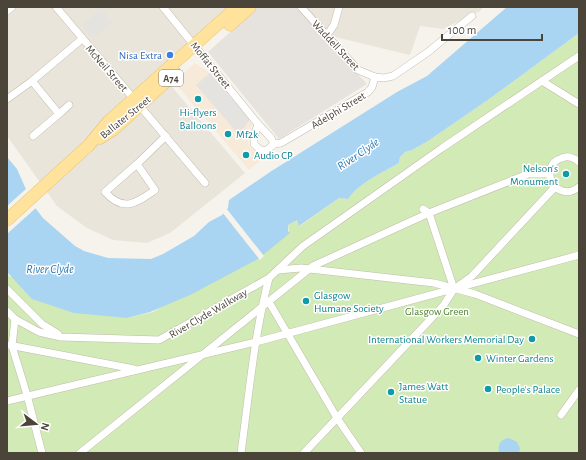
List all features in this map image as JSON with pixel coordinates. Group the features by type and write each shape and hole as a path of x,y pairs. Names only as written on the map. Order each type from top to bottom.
{"main road":[{"name":"Ballater Street","path":"7,220 89,145 109,121 137,102 197,48 237,7"},
{"name":"Ballater Street","path":"197,48 250,7"}],"street":[{"path":"7,11 12,7"},
{"name":"Moffat Street","path":"163,7 271,138 274,144"},
{"name":"Waddell Street","path":"301,7 358,70 375,77"},
{"path":"327,35 334,25 339,7"},
{"name":"McNeil Street","path":"60,8 82,39 206,183"},
{"path":"375,77 384,78 393,76 428,52 472,16"},
{"path":"7,99 32,81 82,39"},
{"name":"River Clyde Walkway","path":"7,311 15,319 39,332 61,337 159,340 269,278 299,248 493,113 542,82 579,56"},
{"name":"Adelphi Street","path":"274,144 281,143 368,92 372,87 375,77"},
{"path":"32,81 59,114"},
{"path":"542,82 579,104"},
{"path":"33,136 69,105"},
{"path":"258,124 254,144 258,149 266,151 274,144"},
{"path":"136,164 155,190 138,202 124,205 112,200 105,192 166,136"},
{"path":"579,162 570,157 561,158 554,163 550,174 550,180 555,187 560,190 566,192 572,191 579,187"},
{"path":"80,453 204,355 309,269 426,211 528,174 550,174"},
{"path":"304,453 442,306 454,289 472,276 555,187"},
{"path":"426,211 454,289"},
{"path":"7,401 27,395 256,342 579,255"},
{"path":"278,270 285,268 309,269 434,284 475,294 579,334"},
{"path":"241,453 256,342 269,278"},
{"path":"7,289 42,324 61,337"},
{"path":"269,302 337,418 361,453"},
{"path":"15,319 9,345 27,395 42,453"},
{"path":"9,345 136,370"},
{"path":"561,415 579,390"}],"shaded area":[{"path":"7,7 229,7 161,74 245,173 170,233 147,243 113,240 87,228 57,206 7,136"},
{"path":"258,7 296,7 367,84 279,139 208,52"},
{"path":"301,7 484,7 480,11 443,29 420,26 410,55 327,35"},
{"path":"101,9 113,22 93,39 81,25"},
{"path":"195,63 210,73 250,119 252,124 248,136 249,146 261,160 249,170 174,82"},
{"path":"210,73 250,119 239,135 196,85"}],"green space":[{"name":"Glasgow Green","path":"579,33 579,453 7,453 7,273 9,276 127,318 153,312 289,232 288,225 297,220 300,226 339,198 348,199 365,183 399,163 400,157 405,152 412,150 428,141 492,97"}],"water":[{"name":"River Clyde","path":"507,7 579,7 579,33 492,97 428,141 412,150 405,152 400,157 399,163 365,183 348,199 339,198 299,226 297,220 288,225 288,231 290,233 258,259 190,295 150,312 127,318 74,313 32,299 7,272 7,157 17,169 33,205 43,218 75,246 84,251 108,258 151,259 163,254 194,236 209,222 222,215 228,208 229,200 270,172 397,92 427,76"},
{"path":"509,438 517,442 520,448 519,453 499,453 500,443"}],"pier":[{"path":"27,188 37,207 7,234 7,206"},
{"path":"226,208 264,256 260,260 222,212"}],"place":[{"name":"Nisa Extra","path":"170,55"},
{"name":"Hi-flyers Balloons","path":"198,99"},
{"name":"Mf2k","path":"228,134"},
{"name":"Audio CP","path":"246,155"},
{"name":"Nelson's Monument","path":"566,174"},
{"name":"Glasgow Humane Society","path":"306,301"},
{"name":"International Workers Memorial Day","path":"532,339"},
{"name":"Winter Gardens","path":"478,358"},
{"name":"People's Palace","path":"488,389"},
{"name":"James Watt Statue","path":"391,392"}]}
